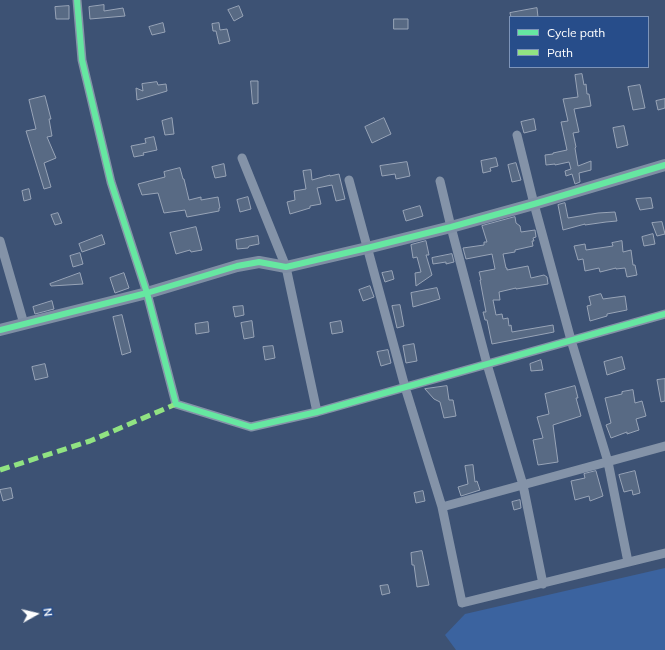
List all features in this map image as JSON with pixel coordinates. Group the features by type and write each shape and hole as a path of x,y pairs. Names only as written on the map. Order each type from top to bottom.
{"street":[{"path":"77,0 82,60 111,182 147,293 176,404 251,427 317,412 665,314"},
{"path":"517,135 571,340 608,462 628,562"},
{"path":"242,158 286,267 317,412"},
{"path":"0,330 147,293 237,266 259,262 286,267 367,248 534,204 665,165"},
{"path":"349,180 405,387 442,507 462,603 665,553"},
{"path":"440,181 487,364 523,485 543,584"},
{"path":"0,241 24,324"},
{"path":"442,507 665,446"}],"shaded area":[{"path":"665,568 665,650 456,650 445,635 465,614"}],"building":[{"path":"104,5 104,11 123,8 125,16 90,19 89,7"},
{"path":"69,6 69,19 56,19 55,7"},
{"path":"239,6 243,16 234,21 228,10"},
{"path":"537,8 538,16 511,16 510,13"},
{"path":"394,19 408,19 408,29 394,29"},
{"path":"163,23 165,32 152,35 149,27"},
{"path":"219,23 220,30 227,29 230,41 219,44 216,31 213,31 212,24"},
{"path":"582,74 584,85 586,84 587,94 589,94 591,106 574,109 579,132 573,133 578,166 591,161 591,170 579,173 580,182 575,184 572,174 566,176 565,171 571,169 569,162 546,165 545,155 567,150 561,122 568,121 563,99 578,97 575,75"},
{"path":"251,81 258,81 258,103 253,104"},
{"path":"157,82 158,85 166,84 167,91 137,100 136,88 143,91 142,84"},
{"path":"640,85 645,108 633,110 628,87"},
{"path":"45,96 51,119 49,119 52,136 47,137 56,158 44,163 51,187 44,189 26,131 36,129 29,100"},
{"path":"665,99 665,108 658,110 656,101"},
{"path":"172,118 174,134 165,135 162,121"},
{"path":"384,118 391,134 372,143 365,127"},
{"path":"534,119 536,130 524,133 521,122"},
{"path":"624,126 628,145 617,148 613,128"},
{"path":"154,137 157,150 143,153 144,155 134,157 131,146 146,143 145,139"},
{"path":"496,158 498,166 490,168 491,171 483,173 481,161"},
{"path":"407,162 410,176 396,179 395,174 382,176 380,166"},
{"path":"516,163 521,180 512,182 508,165"},
{"path":"224,164 226,176 215,178 212,167"},
{"path":"180,168 189,200 201,197 201,200 218,197 220,208 219,211 187,217 185,210 164,213 158,193 142,195 138,184 165,177 164,172"},
{"path":"311,170 312,180 339,174 345,199 336,201 332,185 317,188 321,204 310,206 310,208 290,214 287,202 295,200 294,191 306,189 303,171"},
{"path":"29,189 31,199 24,201 22,191"},
{"path":"248,197 251,209 240,212 237,200"},
{"path":"651,198 653,208 640,210 636,199"},
{"path":"565,203 568,218 615,212 617,221 585,224 563,230 558,205"},
{"path":"420,206 423,216 406,221 403,211"},
{"path":"58,213 62,223 55,225 51,215"},
{"path":"515,217 516,223 520,226 521,232 535,230 536,237 533,238 534,241 532,241 533,246 503,254 506,268 507,270 528,266 531,278 544,275 547,277 548,284 516,288 499,292 500,300 493,300 496,315 502,314 503,319 508,318 509,326 511,325 512,332 553,325 554,332 492,344 487,320 485,320 483,312 486,312 479,272 495,269 492,254 466,259 463,248 484,245 484,242 487,242 482,226"},
{"path":"662,222 665,234 657,236 652,223"},
{"path":"196,227 202,250 191,252 190,250 176,254 170,233"},
{"path":"653,234 655,244 644,246 642,237"},
{"path":"102,235 105,244 82,252 79,244"},
{"path":"258,236 259,244 249,246 248,248 237,249 236,240"},
{"path":"426,241 429,255 426,255 432,275 416,286 415,273 421,272 417,257 413,258 411,245"},
{"path":"622,241 623,252 631,250 633,265 635,265 637,275 627,277 625,268 616,268 600,272 599,268 585,271 583,259 578,260 574,246 585,244 586,250 613,246 612,243"},
{"path":"80,253 83,264 73,267 70,256"},
{"path":"452,254 454,262 446,264 446,262 433,264 432,258"},
{"path":"392,271 394,279 385,282 382,273"},
{"path":"80,273 83,284 51,286 50,284"},
{"path":"124,273 129,288 115,293 110,278"},
{"path":"370,286 374,297 363,301 359,290"},
{"path":"437,288 440,299 413,307 411,293"},
{"path":"601,294 603,299 625,296 627,310 607,314 607,316 590,321 587,306 591,305 589,297"},
{"path":"52,301 54,309 35,314 33,307"},
{"path":"400,305 404,326 397,328 392,306"},
{"path":"243,306 244,315 235,317 233,307"},
{"path":"122,315 131,352 122,355 113,317"},
{"path":"252,321 254,337 244,339 241,323"},
{"path":"341,321 343,332 332,334 330,323"},
{"path":"208,322 209,332 196,334 195,324"},
{"path":"414,344 417,361 406,363 403,346"},
{"path":"273,346 275,358 265,360 263,347"},
{"path":"388,350 391,363 381,366 377,352"},
{"path":"622,357 625,369 607,375 604,362"},
{"path":"541,360 543,370 531,371 530,364"},
{"path":"45,364 48,377 35,380 32,367"},
{"path":"665,379 665,401 661,402 657,380"},
{"path":"447,386 449,400 453,400 456,416 444,418 440,402 434,399 425,389"},
{"path":"575,386 578,398 576,398 581,416 553,425 558,462 538,465 533,440 543,438 537,417 549,414 545,394"},
{"path":"633,390 635,403 642,401 646,416 636,419 639,430 627,434 627,432 611,438 606,425 611,423 605,398"},
{"path":"473,465 475,482 477,481 480,490 461,496 458,487 468,484 465,466"},
{"path":"596,471 603,496 590,501 589,496 575,500 571,481 585,478 584,474"},
{"path":"635,471 640,493 633,495 632,490 624,492 619,475"},
{"path":"11,488 13,498 3,501 0,490"},
{"path":"423,491 425,501 416,503 414,493"},
{"path":"520,500 521,508 514,510 512,502"},
{"path":"422,551 429,585 417,587 411,553"},
{"path":"388,585 390,593 382,595 380,586"}],"marked path":[{"path":"0,470 90,441 176,404"}],"cycle path":[{"path":"77,0 82,60 111,182 147,293 176,404 251,427 317,412 665,314"},
{"path":"0,330 147,293 237,266 259,262 286,267 367,248 534,204 665,165"}]}
